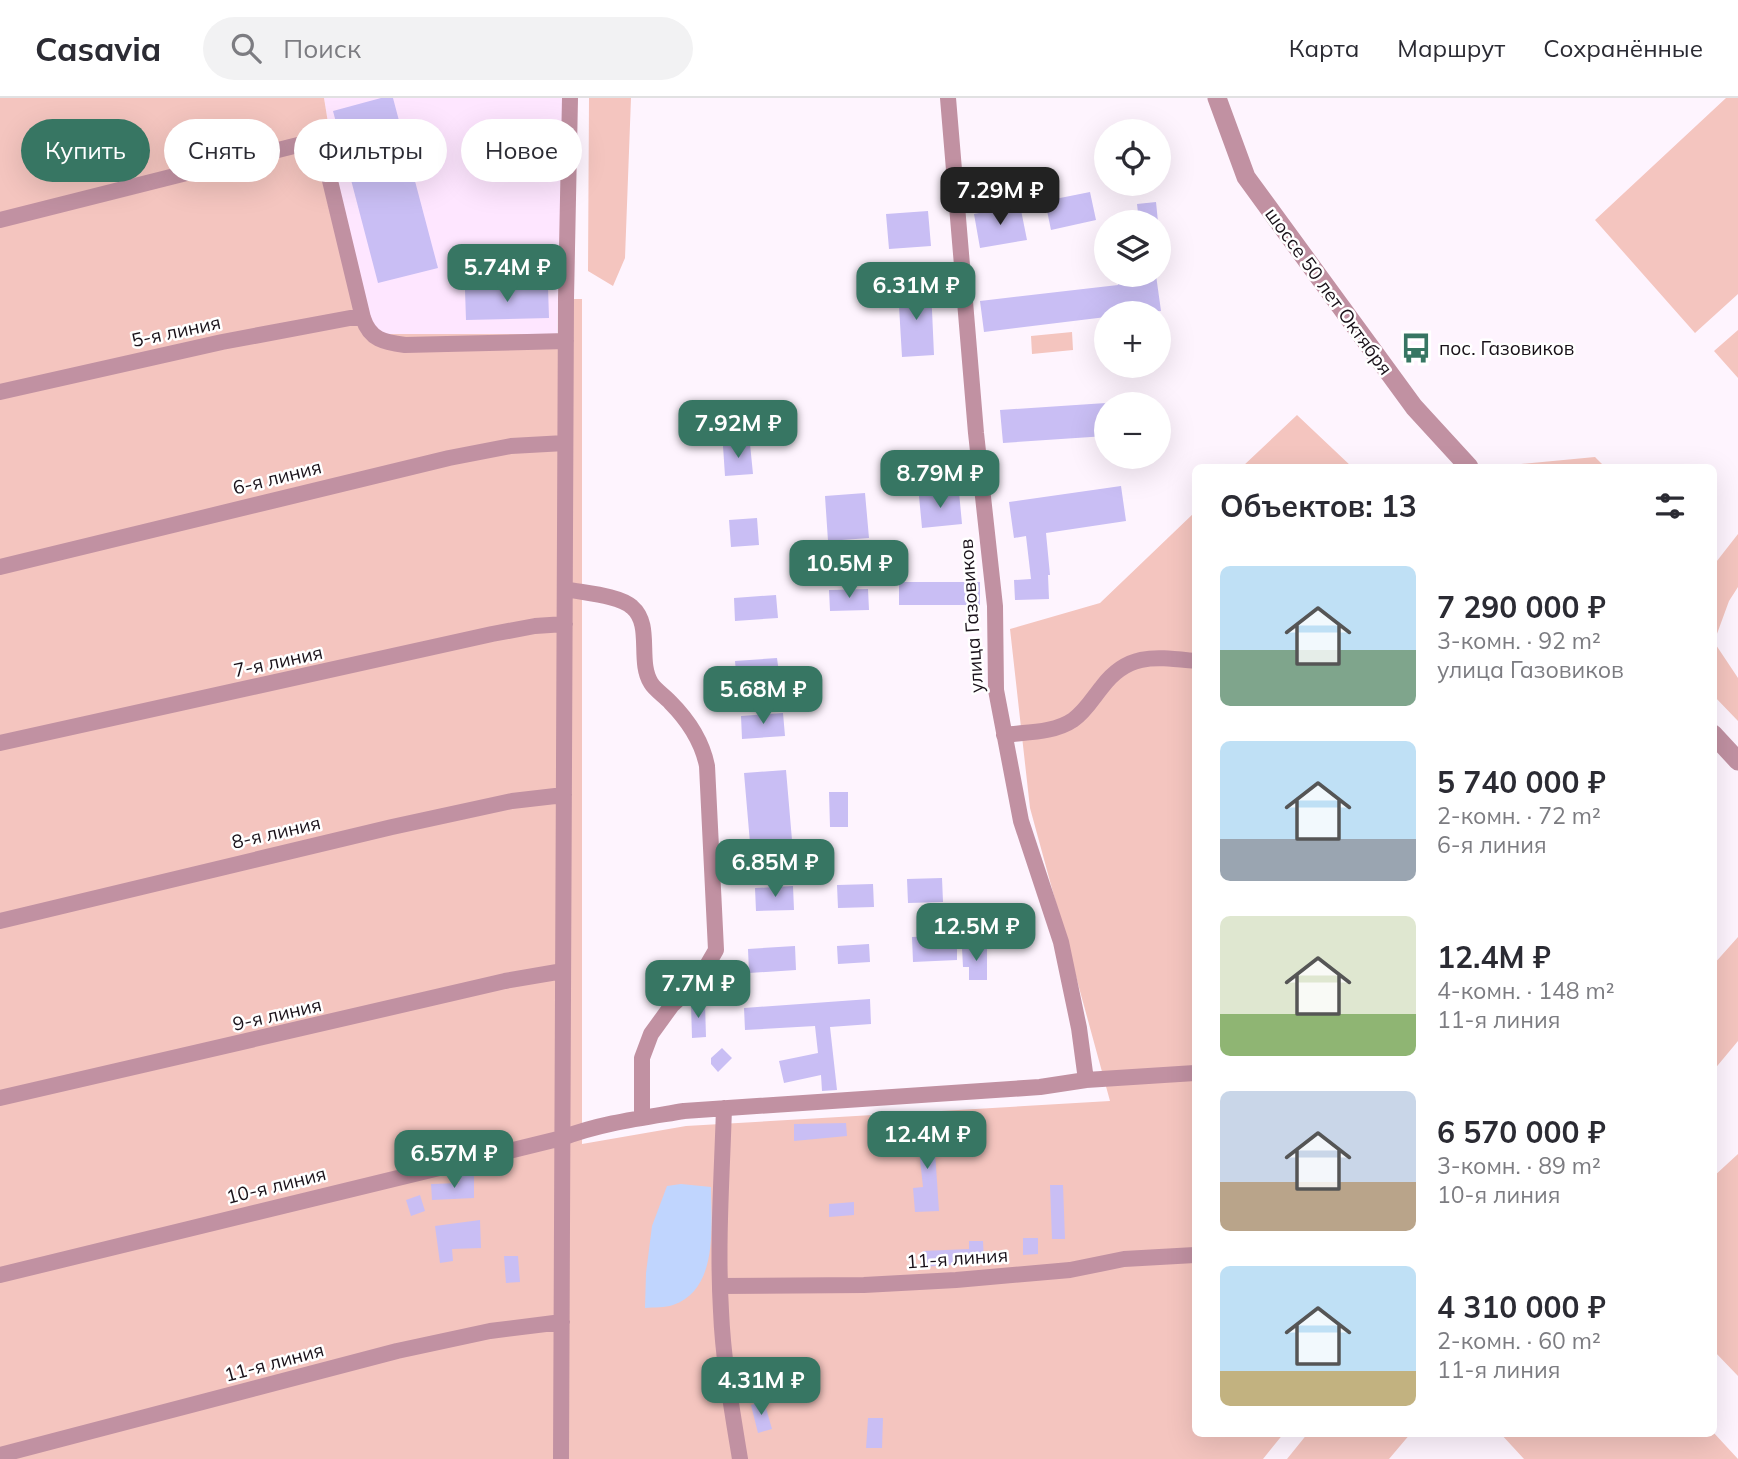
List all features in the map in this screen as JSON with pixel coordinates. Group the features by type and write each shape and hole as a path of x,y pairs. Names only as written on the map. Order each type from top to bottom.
{"street":[{"path":"561,1459 565,443 570,98"},
{"name":"улица Газовиков","path":"948,98 976,433 995,606 996,690 1021,821 1061,943 1079,1028 1086,1080"},
{"name":"шоссе 50 лет Октября","path":"1217,98 1246,177 1414,407 1466,464"},
{"path":"0,220 298,145 310,146 320,152 326,164 363,318 372,336 383,342 405,345 566,341"},
{"name":"5-я линия","path":"0,392 222,342 350,318 363,318"},
{"name":"6-я линия","path":"0,567 449,458 511,446 565,443"},
{"path":"565,590 610,597 634,608 644,635 645,666 651,684 672,703 699,739 707,766 716,950 698,982 671,1004 651,1034 642,1058 642,1118"},
{"name":"7-я линия","path":"0,743 492,635 535,626 565,624"},
{"path":"1004,735 1053,729 1072,720 1087,707 1105,682 1123,665 1136,660 1160,657 1192,661"},
{"path":"1717,738 1738,761"},
{"name":"8-я линия","path":"0,920 391,827 523,799 564,795"},
{"name":"9-я линия","path":"0,1098 505,981 563,971"},
{"name":"10-я линия","path":"0,1275 562,1138 588,1128 642,1118 684,1111 1040,1087 1086,1080 1192,1073"},
{"path":"724,1108 720,1286 728,1381 740,1459"},
{"name":"11-я линия","path":"720,1286 864,1285 943,1281 1070,1270 1124,1259 1192,1255"},
{"name":"11-я линия","path":"0,1455 397,1351 490,1331 562,1322"}],"shaded area":[{"path":"0,98 324,98 327,119 294,119 294,182 338,182 362,334 565,334 566,299 582,299 582,1144 686,1126 1110,1101 1030,808 1010,629 1100,603 1192,515 1192,1437 1281,1437 1263,1459 0,1459"},
{"path":"324,98 563,98 562,119 461,119 461,182 561,182 557,334 362,334 338,182 447,182 447,119 327,119"},
{"path":"589,98 631,98 625,258 613,286 588,271"},
{"path":"1726,98 1738,98 1738,294 1695,333 1595,220"},
{"path":"1738,330 1738,378 1714,351"},
{"path":"1072,332 1073,350 1032,354 1031,336"},
{"path":"1297,415 1349,464 1245,464"},
{"path":"1595,457 1602,464 1522,464"},
{"path":"1738,534 1738,587 1729,601 1717,634 1717,561"},
{"path":"1717,646 1738,678 1738,721 1717,699"},
{"path":"1738,937 1738,1041 1717,1066 1717,961"},
{"path":"1738,1154 1738,1376 1717,1354 1717,1173"},
{"path":"1717,1436 1738,1459 1524,1459 1504,1437"},
{"path":"1305,1437 1408,1437 1389,1459 1287,1459"}],"water":[{"path":"681,1184 711,1187 711,1237 705,1271 688,1297 670,1306 645,1308 652,1226 667,1186"}],"building":[{"path":"381,98 393,98 399,119 335,119 333,111"},
{"path":"352,182 415,182 438,268 378,283"},
{"path":"1090,192 1094,220 1051,230 1045,201"},
{"path":"1156,202 1157,210 1138,210 1137,204"},
{"path":"1020,205 1027,240 980,248 974,214"},
{"path":"928,211 931,246 889,249 886,214"},
{"path":"548,287 549,318 466,320 465,290"},
{"path":"1101,287 1158,287 1160,301 1094,301 1094,318 984,332 980,301"},
{"path":"931,288 934,355 902,357 898,289"},
{"path":"1094,404 1094,437 1003,443 1000,410"},
{"path":"750,444 753,474 725,476 723,446"},
{"path":"1121,486 1126,521 1046,533 1049,599 1015,600 1014,580 1031,579 1026,536 1014,538 1009,502"},
{"path":"959,492 962,524 922,528 919,496"},
{"path":"865,493 869,538 828,541 825,496"},
{"path":"757,518 759,545 731,547 729,520"},
{"path":"899,582 980,582 980,605 899,605"},
{"path":"868,589 869,610 830,611 829,590"},
{"path":"776,595 778,618 735,621 734,598"},
{"path":"777,658 780,681 737,684 735,661"},
{"path":"783,713 785,736 742,739 741,716"},
{"path":"786,770 792,840 750,843 744,773"},
{"path":"829,792 848,792 848,827 830,827"},
{"path":"942,878 943,902 908,903 907,879"},
{"path":"873,884 874,907 838,908 837,885"},
{"path":"793,886 794,910 756,911 755,888"},
{"path":"957,935 957,960 913,962 912,937"},
{"path":"869,944 870,962 838,964 837,946"},
{"path":"795,946 796,970 749,973 748,949"},
{"path":"987,947 987,980 969,980 969,967 963,967 962,948"},
{"path":"870,999 871,1024 830,1027 837,1090 822,1091 821,1075 784,1083 779,1061 818,1053 815,1026 745,1030 744,1008"},
{"path":"705,1003 706,1037 692,1038 691,1004"},
{"path":"722,1048 732,1058 718,1072 711,1064 711,1058"},
{"path":"933,1122 939,1211 915,1212 913,1188 923,1187 916,1123"},
{"path":"846,1123 847,1136 794,1141 794,1124"},
{"path":"888,1124 889,1145 876,1145 875,1125"},
{"path":"459,1176 474,1176 474,1198 432,1200 431,1184 459,1183"},
{"path":"1050,1185 1063,1185 1065,1239 1052,1239"},
{"path":"420,1195 425,1211 411,1216 406,1200"},
{"path":"854,1202 854,1215 829,1217 829,1204"},
{"path":"480,1220 481,1248 452,1249 453,1261 440,1263 435,1226"},
{"path":"1023,1238 1038,1238 1038,1254 1023,1255"},
{"path":"969,1241 983,1241 984,1262 924,1267 923,1251 969,1249"},
{"path":"504,1256 518,1256 520,1282 506,1283"},
{"path":"766,1368 782,1368 782,1387 766,1387"},
{"path":"764,1401 772,1429 758,1433 751,1405"},
{"path":"868,1418 883,1418 882,1448 866,1448"}],"place":[{"name":"пос. Газовиков","path":"1416,348"}]}
